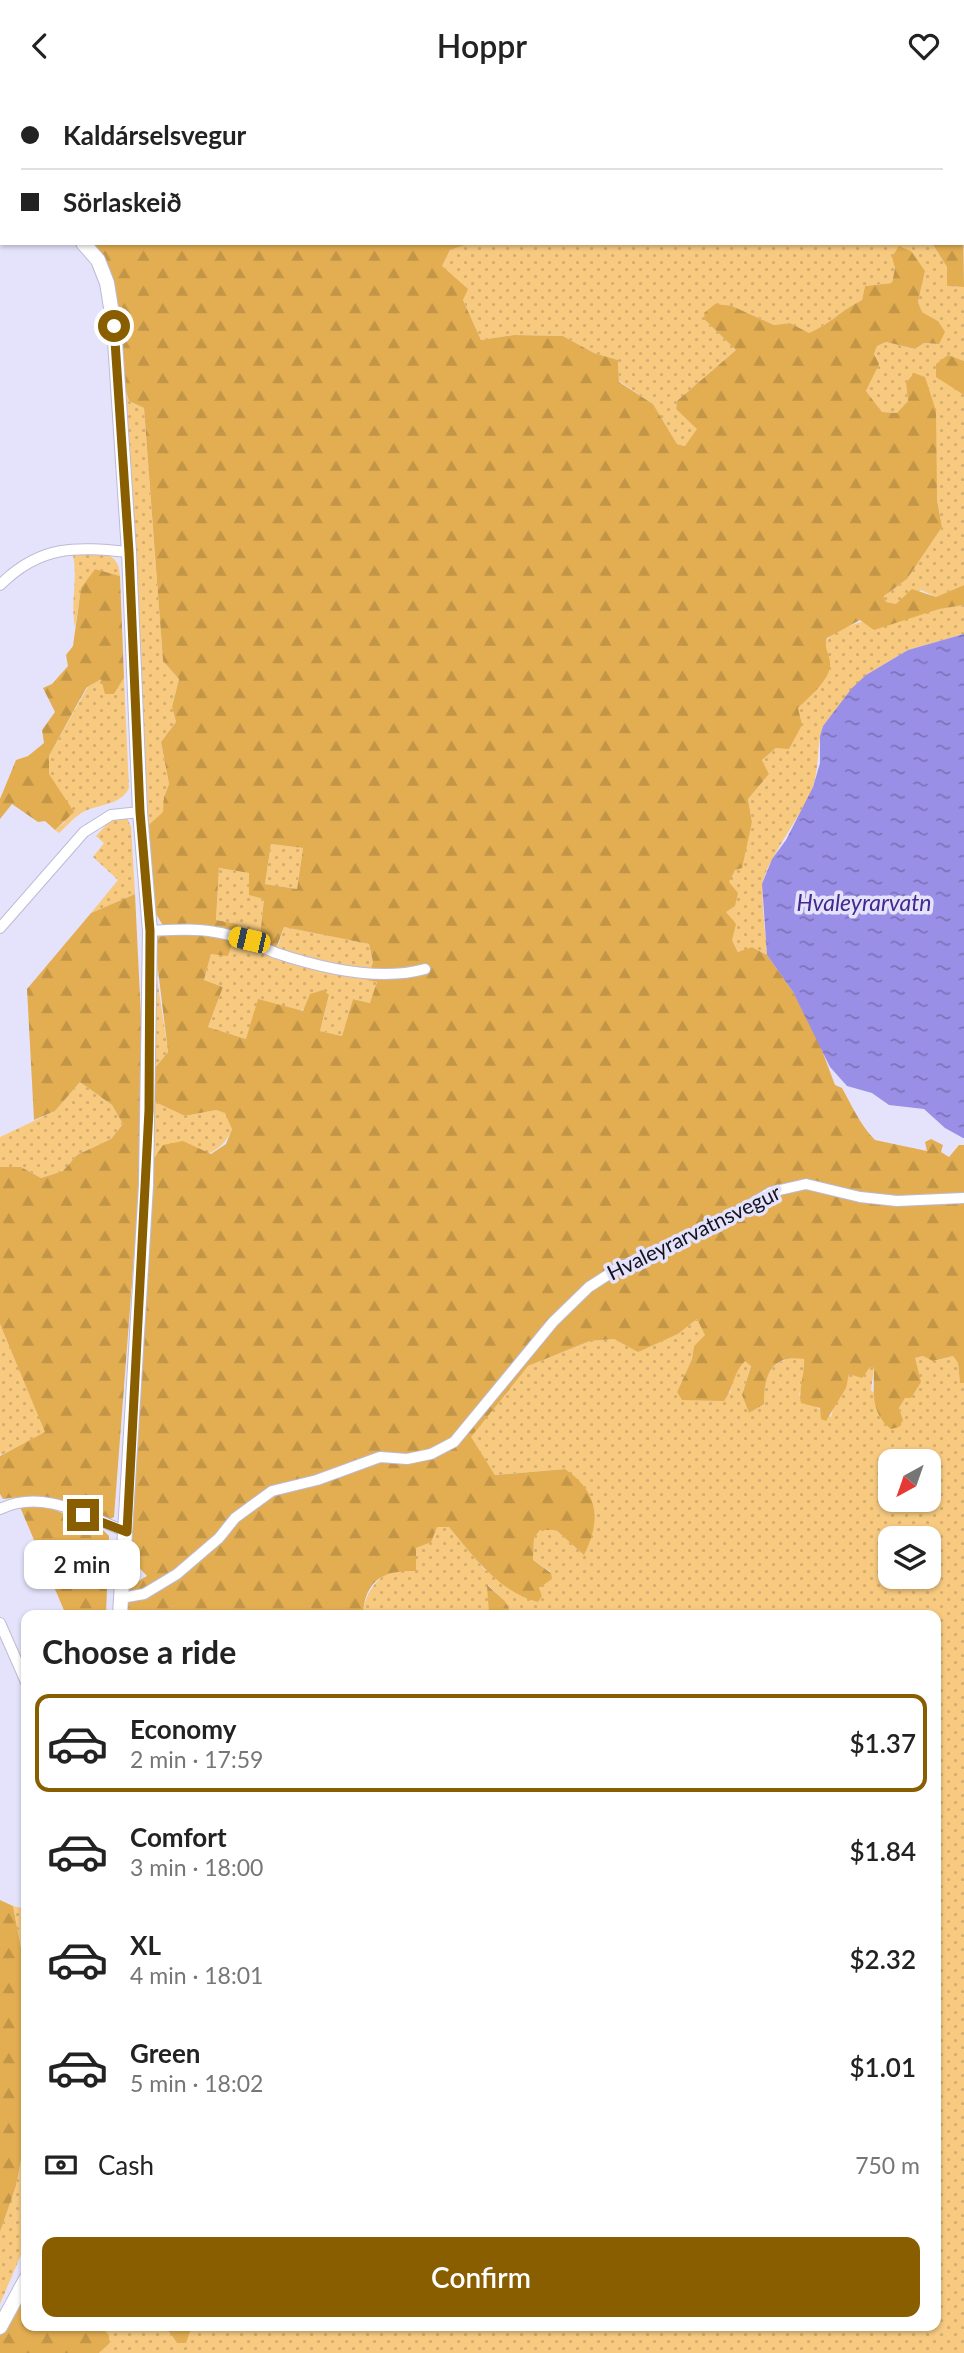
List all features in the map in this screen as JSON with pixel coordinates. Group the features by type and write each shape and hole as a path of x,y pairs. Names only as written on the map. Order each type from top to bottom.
{"street":[{"path":"85,245 98,260 111,301 129,552 140,812 150,931 149,1110 127,1532 120,1610"},
{"path":"0,585 13,572 50,552 76,547 129,552"},
{"path":"0,928 84,831 111,815 140,812"},
{"path":"150,931 216,932 249,940 277,953 346,971 407,973 425,969"},
{"name":"Hvaleyrarvatnsvegur","path":"121,1598 144,1594 177,1574 219,1538 235,1518 272,1491 317,1480 380,1457 407,1459 431,1454 454,1442 554,1322 589,1287 617,1269 733,1215 771,1192 806,1184 860,1197 897,1201 964,1198"},
{"path":"0,1509 29,1499 45,1501 127,1532"},
{"path":"0,1623 21,1671"},
{"path":"0,2327 21,2288"}],"shaded area":[{"path":"465,245 933,245 947,267 947,286 964,287 964,361 947,355 957,388 964,395 964,585 936,597 921,590 896,604 886,602 884,596 907,579 942,527 914,374 906,383 908,401 898,413 882,412 866,391 878,365 874,354 877,346 886,342 915,349 924,343 939,344 938,321 922,312 918,302 925,271 895,268 892,283 865,286 862,300 809,333 790,323 774,325 732,306 705,320 736,350 677,401 676,409 698,429 686,446 677,444 653,404 619,381 618,360 594,353 563,336 514,335 481,340 463,300 442,266 450,250"},
{"path":"121,375 129,401 144,408 163,661 179,679 172,707 176,722 161,742 169,784 164,797 164,812 142,831"},
{"path":"72,551 104,553 110,556 119,567 120,576 95,569 81,589 75,627 75,570"},
{"path":"964,605 964,634 908,650 866,675 823,726 812,789 765,875 763,902 767,955 752,947 739,953 732,940 726,911 735,906 729,882 752,822 748,799 769,774 762,760 776,748 798,708 824,679 823,655 826,642 834,633 868,620"},
{"path":"101,678 114,694 124,678 129,788 120,799 80,814 59,833 55,830 65,822 49,774 49,756 87,688"},
{"path":"127,818 131,827 135,894 91,913 118,880 93,857 104,843 96,836 109,822"},
{"path":"271,844 303,848 297,889 265,884"},
{"path":"219,868 249,873 264,899 260,936 278,946 284,927 369,944 373,962 367,979 377,982 371,1003 353,999 342,1036 320,1031 329,996 246,1039 208,1027 223,987 204,980 211,954 238,924 216,920"},
{"path":"157,958 160,965 157,978 168,1052 154,1069"},
{"path":"80,1082 112,1105 123,1124 111,1139 77,1155 63,1171 41,1178 21,1167 0,1167 0,1137 55,1111"},
{"path":"155,1102 185,1116 216,1110 226,1113 232,1129 226,1140 210,1153 189,1158 153,1160"},
{"path":"697,1319 706,1335 694,1346 692,1359 677,1392 730,1393 734,1372 745,1360 751,1365 742,1395 749,1413 763,1404 768,1377 777,1364 784,1360 804,1358 805,1378 799,1395 831,1417 849,1374 870,1366 874,1368 871,1390 903,1420 899,1408 905,1398 915,1358 923,1356 934,1361 953,1356 958,1363 960,1383 964,1383 964,2353 99,2353 109,2344 102,2331 169,2331 177,2343 185,2343 190,2331 941,2331 941,1610 510,1610 505,1601 488,1585 489,1610 364,1610 368,1594 380,1578 415,1554 416,1548 436,1527 449,1527 485,1570 539,1589 551,1572 533,1560 534,1538 540,1530 556,1530 583,1554 565,1469 495,1475 470,1437 528,1366 590,1341 614,1339 638,1351 678,1334"},
{"path":"0,1324 46,1432 1,1455 0,1453"},
{"path":"13,1906 21,1908 21,1948"},
{"path":"21,2160 21,2255 0,2304 0,2232 16,2186"}],"green space":[{"path":"91,245 465,245 450,250 442,266 468,289 463,300 481,340 514,335 563,336 594,353 618,360 619,382 653,404 677,444 685,446 697,429 676,409 677,401 736,350 705,320 704,313 715,304 732,306 774,325 790,323 809,333 862,300 865,286 892,283 895,268 892,257 899,246 911,251 925,271 918,302 922,312 938,321 945,332 939,344 924,343 915,349 886,342 877,346 874,354 879,364 866,391 882,412 897,413 908,401 906,383 914,373 925,377 936,411 937,500 942,527 907,579 884,596 886,602 896,604 912,589 936,597 964,585 964,605 939,609 874,630 860,620 827,638 829,672 798,708 802,725 789,749 776,748 762,760 769,774 748,799 752,822 742,868 735,870 729,882 738,893 735,906 726,912 736,924 732,940 738,952 752,947 767,955 793,992 817,1037 835,1085 842,1088 861,1122 875,1140 927,1151 925,1142 931,1139 943,1145 941,1152 949,1157 959,1145 964,1145 964,1383 960,1383 958,1363 953,1356 933,1361 923,1356 915,1358 921,1382 911,1398 905,1398 899,1408 903,1420 899,1427 891,1429 876,1409 874,1368 870,1367 862,1378 849,1374 846,1388 826,1421 821,1419 820,1408 801,1403 804,1359 793,1358 776,1364 771,1369 765,1385 764,1404 749,1413 742,1395 751,1366 745,1361 724,1401 682,1400 677,1392 692,1359 694,1346 705,1335 697,1319 678,1334 638,1352 614,1339 590,1341 528,1366 471,1437 495,1475 565,1469 576,1478 590,1497 595,1518 584,1555 556,1530 540,1530 534,1538 533,1560 551,1573 552,1579 539,1588 542,1596 538,1602 499,1582 477,1561 449,1527 437,1527 431,1542 416,1548 416,1571 394,1572 378,1579 368,1593 364,1610 119,1610 127,1592 147,1576 128,1556 153,1160 163,1145 183,1141 211,1154 226,1144 232,1129 225,1113 216,1110 185,1116 155,1102 154,1069 168,1052 154,937 169,935 149,903 142,831 163,812 164,797 169,784 161,742 176,722 172,707 179,679 163,661 144,408 129,401 121,375 117,304","holes":["271,844 303,848 297,889 265,884","219,868 249,873 249,895 264,899 260,936 271,946 277,946 284,927 369,944 373,962 367,980 377,982 370,1003 353,999 342,1036 320,1031 329,995 323,990 310,994 303,1011 258,999 246,1039 208,1027 223,987 204,980 211,954 228,956 238,924 216,920"]},
{"path":"933,245 963,245 964,287 947,286 947,267"},
{"path":"948,355 964,361 964,395 936,377 936,364"},
{"path":"95,569 120,576 124,678 114,694 105,694 101,679 86,688 49,756 49,774 74,812 55,830 45,821 38,822 12,804 0,819 0,799 16,760 28,756 44,743 42,730 55,712 43,688 52,684 68,666 66,655 73,646 81,588"},
{"path":"135,894 143,1058 140,1178 114,1517 107,1521 56,1502 17,1497 3,1499 0,1494 0,1456 45,1432 0,1324 0,1167 21,1167 41,1178 63,1171 77,1155 111,1139 123,1124 112,1105 80,1082 55,1111 34,1120 27,989 91,913"},
{"path":"43,1505 103,1530 109,1536 106,1610 64,1610 20,1507"},
{"path":"487,1585 505,1601 510,1610 489,1610"},
{"path":"0,1900 13,1906 21,1948 21,2160 16,2186 0,2232"},
{"path":"21,2285 21,2331 105,2331 109,2335 109,2344 99,2353 0,2353 0,2336"},
{"path":"169,2331 190,2331 186,2343 177,2343"}],"water":[{"name":"Hvaleyrarvatn","path":"964,634 963,1138 945,1128 924,1109 889,1105 872,1093 847,1086 830,1067 793,992 767,955 762,884 772,859 786,840 813,787 820,763 820,736 823,726 852,688 866,675 908,650"}],"route":[{"path":"83,1515 127,1532 150,1085 150,931 140,812 129,552 114,326"}]}
